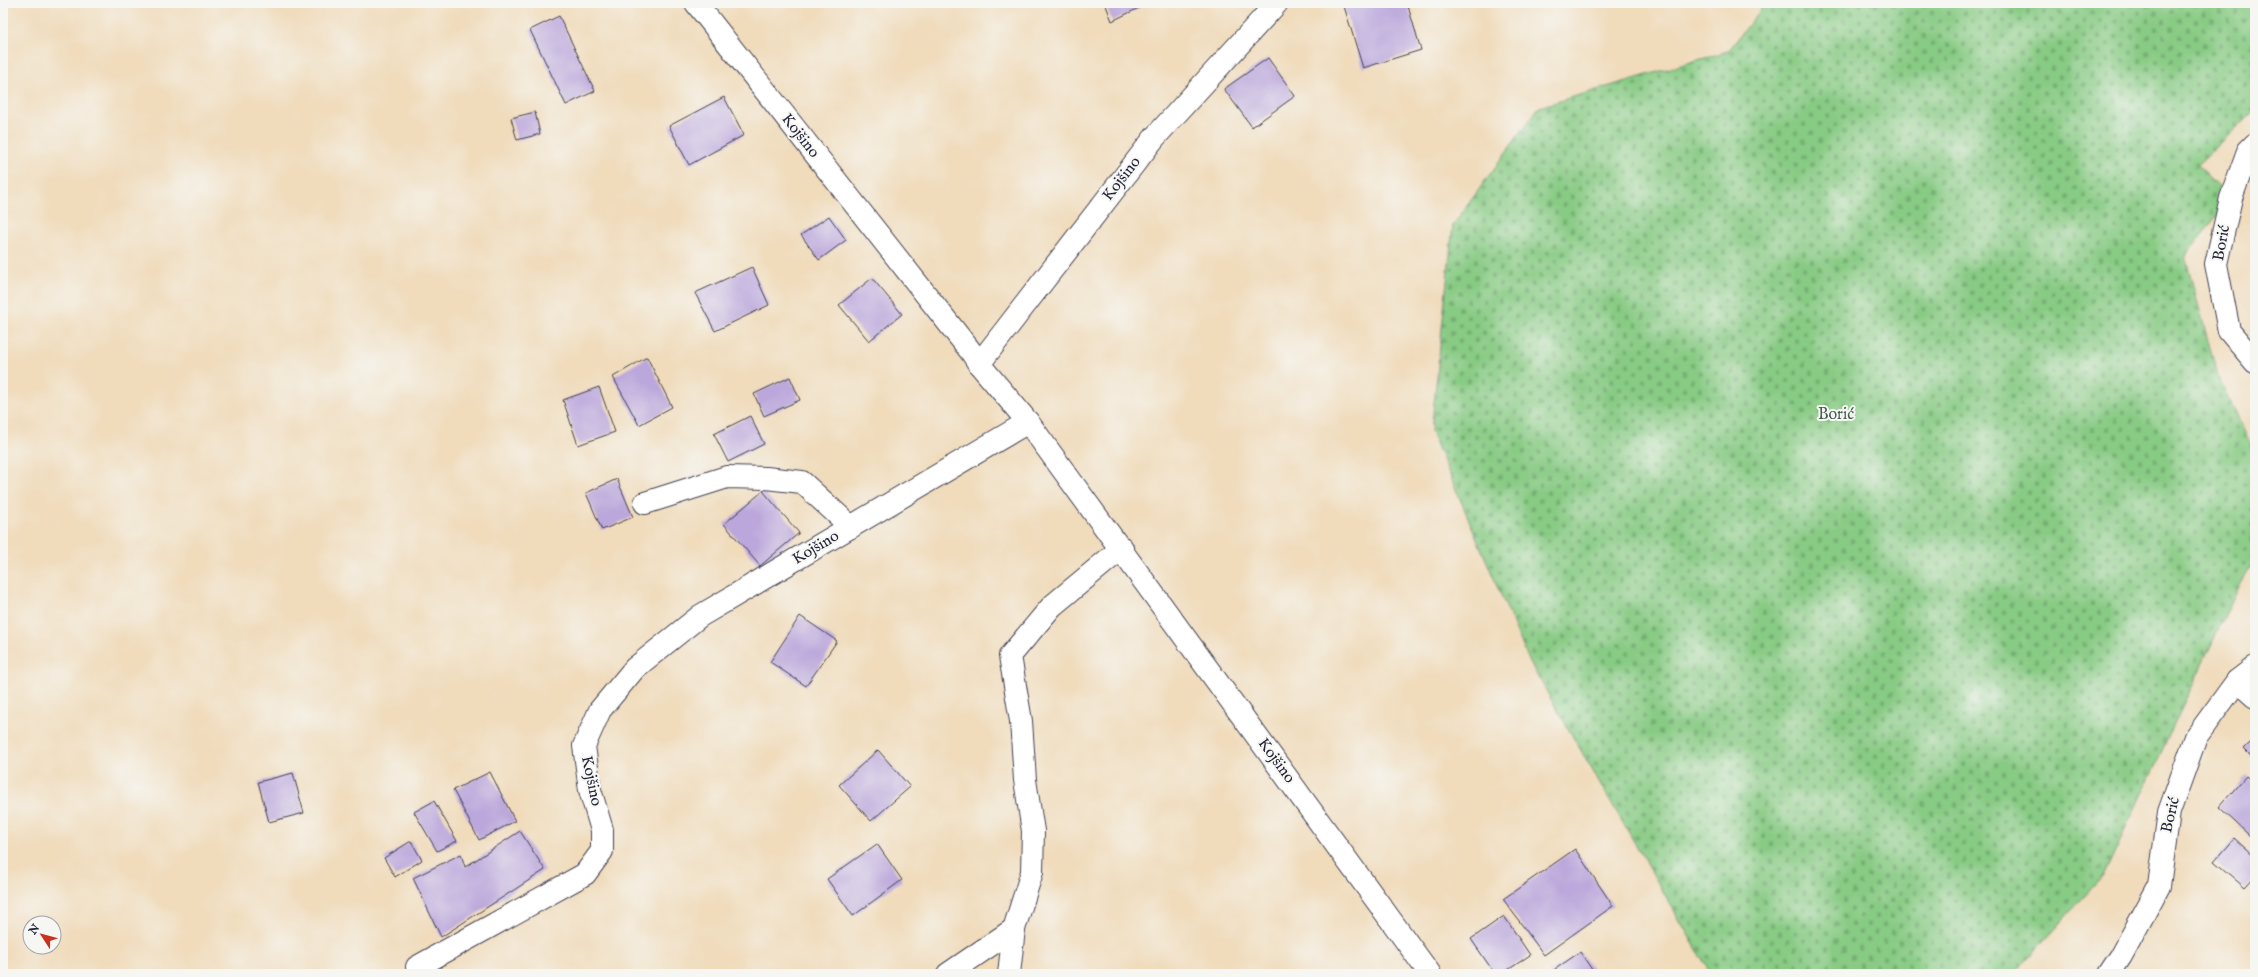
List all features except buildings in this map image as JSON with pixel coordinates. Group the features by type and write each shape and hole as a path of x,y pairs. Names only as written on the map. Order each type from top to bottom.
{"street":[{"name":"Kojšino","path":"696,3 972,353 979,364 1028,422 1122,548 1430,974"},
{"name":"Kojšino","path":"979,364 1155,136 1277,3"},
{"name":"Borić","path":"2255,144 2248,151 2231,198 2216,264 2229,331 2255,362"},
{"name":"Kojšino","path":"417,967 585,874 602,851 602,830 590,790 584,746 600,710 635,668 700,616 1028,422"},
{"name":"Kojšino","path":"645,503 728,477 766,478 802,482 851,527"},
{"path":"1009,974 1014,929 1032,872 1033,831 1025,780 1021,721 1010,656 1052,606 1122,548"},
{"name":"Borić","path":"2109,974 2122,956 2159,886 2169,812 2196,737 2237,680 2255,667"},
{"path":"2237,680 2255,697"},
{"path":"948,974 1014,929"}],"green space":[{"name":"Borić","path":"1766,3 2255,3 2255,110 2198,165 2231,198 2185,256 2218,377 2255,453 2255,560 2235,594 2104,875 2013,974 1711,974 1530,663 1431,431 1453,225 1539,107 1728,51"}]}
